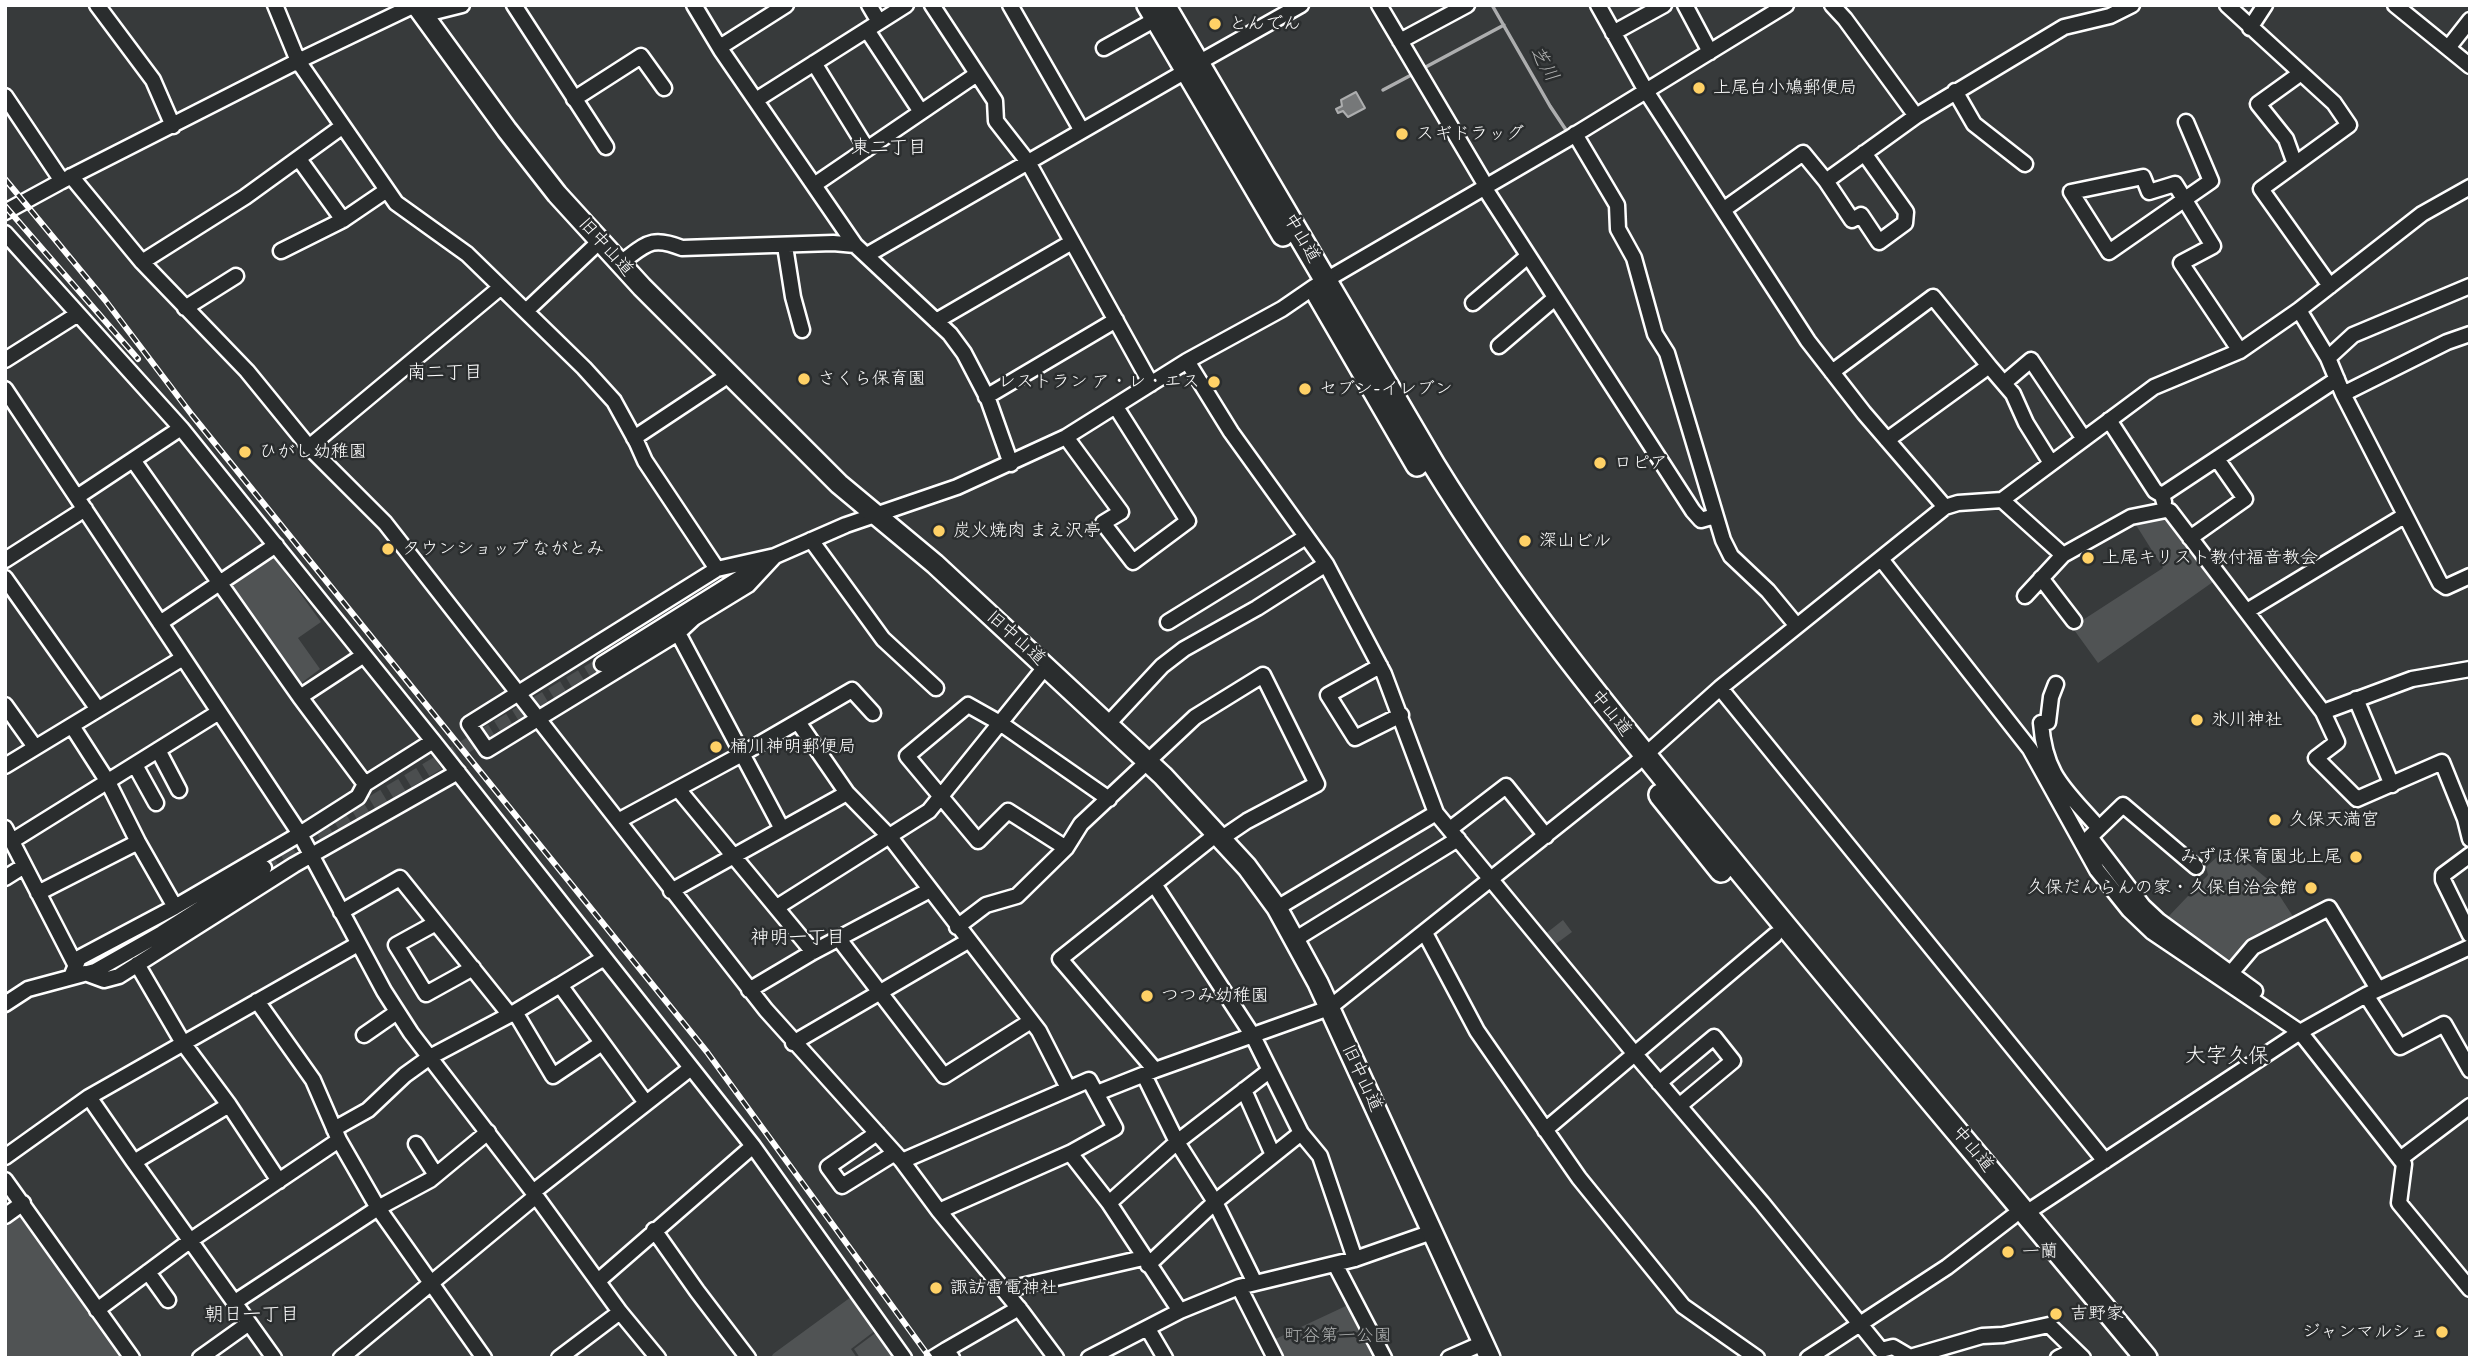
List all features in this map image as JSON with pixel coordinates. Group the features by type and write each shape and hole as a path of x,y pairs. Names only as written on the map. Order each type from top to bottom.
{"highway":[{"name":"中山道","path":"1156,10 1321,284 1422,473 1482,566 1540,648 1640,759 1813,960 2019,1215 2129,1358"},
{"name":"中山道","path":"1640,759 1775,935 2146,1358"}],"main road":[{"name":"旧中山道","path":"418,9 557,194 620,263 839,484 901,534 1046,666 1149,762 1220,835 1277,908 1294,940 1329,1008 1486,1350"}],"street":[{"path":"97,5 153,80 173,126"},
{"path":"275,5 298,61 396,203 467,254 584,368 614,401 645,461 717,569"},
{"path":"5,212 66,178 298,61 418,9 462,5"},
{"path":"514,5 606,147"},
{"path":"694,5 855,245 950,334 964,354 986,397 1011,464"},
{"path":"720,47 786,5"},
{"path":"869,5 880,22"},
{"path":"756,100 906,5"},
{"path":"932,5 995,101 996,121 1028,162 1151,384"},
{"path":"1010,5 1082,131"},
{"path":"867,255 1301,5"},
{"path":"1379,5 1528,256 1693,511 1708,518"},
{"path":"1400,41 1467,5"},
{"path":"1598,5 1646,91 1808,341 1945,508"},
{"path":"1614,33 1664,5"},
{"path":"1685,5 1710,52"},
{"path":"602,664 775,556 875,515 957,487 1066,437 1187,361 1282,309 1786,5"},
{"path":"1832,5 1916,116"},
{"path":"1826,181 1916,116 2064,27 2110,16 2133,5"},
{"path":"2227,5 2334,103 2349,125 2261,190 2330,286"},
{"path":"2250,28 2265,5"},
{"path":"2395,5 2470,66"},
{"path":"2448,48 2470,18 2464,5"},
{"path":"1104,48 1156,10"},
{"path":"867,30 921,112"},
{"path":"574,99 641,57 664,88"},
{"path":"814,63 867,149"},
{"path":"2295,164 2286,139 2258,104 2301,73"},
{"path":"814,184 977,74"},
{"path":"1955,92 1974,124 2025,164"},
{"path":"5,96 66,178 185,308 247,371 309,447 385,523 749,990 793,1043 898,1157 1056,1358"},
{"path":"2186,121 2211,181 2183,201 2109,252 2071,192 2143,177 2149,192 2175,184 2183,201 2213,246 2181,263 2240,351"},
{"path":"142,261 246,197 343,126"},
{"path":"1575,134 1617,205 1618,229 1633,258 1655,334 1667,353 1708,518 1731,556 1768,591 1797,626"},
{"path":"1723,210 1803,153 1852,220 1860,215 1879,242 1905,223 1906,212 1864,153"},
{"path":"299,159 343,220"},
{"path":"1097,1093 1329,1008 1491,881 1640,759 1720,688 1945,508 1958,503 2002,500 2154,387 2240,351 2299,310 2422,214 2470,187"},
{"path":"281,251 343,220 387,190"},
{"path":"5,233 181,428 458,772 753,1146 904,1358"},
{"path":"526,311 600,241"},
{"path":"620,263 649,243 661,241 682,248 833,243 855,245"},
{"path":"936,321 1072,242"},
{"path":"785,246 793,297 802,330"},
{"path":"1473,303 1528,256"},
{"path":"185,308 236,276"},
{"path":"2328,358 2353,335 2470,286"},
{"path":"309,447 500,287"},
{"path":"1832,373 1933,297 2013,394 2026,423 2051,463"},
{"path":"1499,346 1555,298"},
{"path":"2299,310 2328,358 2343,394 2440,583 2446,587 2468,580"},
{"path":"5,360 78,314"},
{"path":"986,397 1116,320"},
{"path":"2343,394 2446,342 2470,334"},
{"path":"2004,383 2031,360 2084,439"},
{"path":"1187,361 1230,432 1326,564 1380,666 1401,715 1436,813 1762,1203 1858,1324 1875,1354 1893,1347 1910,1357 1942,1353 1982,1336 2003,1335 2049,1325 2079,1354"},
{"path":"1887,440 1989,366"},
{"path":"634,438 729,375"},
{"path":"2025,596 2063,555 2164,502 2217,459 2337,379"},
{"path":"5,389 300,834 397,1012 535,1194 620,1312 658,1358"},
{"path":"1066,437 1121,512 1103,523 1133,562 1188,521 1116,407"},
{"path":"2109,420 2155,491 2323,712 2337,742 2316,758 2357,799 2442,762 2465,819 2470,839"},
{"path":"5,561 133,460 181,428"},
{"path":"2190,538 2245,499 2217,459"},
{"path":"133,460 219,584 365,784"},
{"path":"2002,500 2063,555"},
{"path":"2247,611 2404,516"},
{"path":"1168,622 1306,537"},
{"path":"811,540 883,639 936,688"},
{"path":"160,623 276,545"},
{"path":"775,556 748,585 694,618 678,633 487,750 469,724 516,692 717,569 775,556"},
{"path":"1881,559 2030,749 2143,906 2159,921 2304,1030 2404,1164 2399,1203 2470,1289"},
{"path":"1107,725 1162,666 1184,649 1257,608 1326,564"},
{"path":"5,578 97,708"},
{"path":"2041,578 2074,621"},
{"path":"678,633 782,829"},
{"path":"300,697 364,655"},
{"path":"5,766 183,658"},
{"path":"777,907 929,811 1046,666"},
{"path":"1380,666 1328,695 1354,738 1401,715"},
{"path":"2323,712 2412,679 2470,669"},
{"path":"957,927 986,905 1017,896 1066,848 1081,824 1195,717 1263,675 1317,784 1220,835 1060,959 1149,1072 1177,1142 1215,1202 1255,1283"},
{"path":"2056,684 2051,697 2048,722 2041,723 2046,759 2089,833 2097,870 2129,910 2152,932 2304,1030"},
{"path":"1720,688 2105,1161"},
{"path":"618,821 742,754 852,690 873,713"},
{"path":"2356,699 2392,785"},
{"path":"5,705 35,747"},
{"path":"1066,848 1008,811 978,841 907,756 968,705 1000,723 1109,799"},
{"path":"219,712 108,782 8,835 77,972 104,980 119,976 294,865 458,772"},
{"path":"798,722 847,793 890,837 1039,1031 1068,1088"},
{"path":"72,726 108,782 175,907"},
{"path":"77,972 79,958 175,907 300,834 358,797 365,784 433,741"},
{"path":"158,750 179,790"},
{"path":"135,765 156,803"},
{"path":"1294,940 1454,834 1506,786 1546,836"},
{"path":"678,789 813,952"},
{"path":"671,891 847,793"},
{"path":"2089,833 2123,805 2196,867"},
{"path":"1277,908 1436,813"},
{"path":"38,893 138,842"},
{"path":"2470,855 2444,875 2443,880 2470,935"},
{"path":"5,878 24,866"},
{"path":"5,1003 28,989 77,972 95,971 162,933 264,868"},
{"path":"341,912 400,878 513,1013 553,1076 602,1043"},
{"path":"1154,884 1253,1036 1301,1133 1320,1156 1355,1259"},
{"path":"749,990 813,952 930,890"},
{"path":"2231,973 2253,947 2329,908 2400,1047 2444,1024 2470,1070"},
{"path":"436,923 396,945 426,994 473,968"},
{"path":"1425,933 1477,1031 1580,1178 1683,1306 1757,1358"},
{"path":"1545,1130 1775,935"},
{"path":"839,939 944,1076 1031,1021"},
{"path":"793,1043 968,941"},
{"path":"5,1157 89,1097 358,944"},
{"path":"1808,1358 1947,1268 2019,1215 2304,1030 2372,992 2470,947"},
{"path":"97,1310 191,1240 279,1181 430,1057 513,1013 604,958"},
{"path":"136,964 183,1043 229,1105 279,1181"},
{"path":"560,985 646,1103"},
{"path":"257,1001 313,1080 337,1135 378,1208 484,1358"},
{"path":"364,1035 397,1012"},
{"path":"1659,1083 1714,1037 1733,1061 1679,1106"},
{"path":"341,1358 535,1194 691,1068"},
{"path":"1109,1203 1177,1142 1269,1071"},
{"path":"877,1133 828,1167 842,1186 898,1157 1089,1080 1115,1128 1070,1153 939,1211"},
{"path":"1244,1090 1273,1155"},
{"path":"89,1097 274,1358"},
{"path":"134,1162 229,1105"},
{"path":"2400,1159 2470,1106"},
{"path":"235,1302 378,1208 436,1175 488,1132"},
{"path":"1004,1290 1145,1262 1301,1133"},
{"path":"416,1144 436,1175"},
{"path":"598,1281 753,1146"},
{"path":"1070,1153 1109,1203 1145,1262 1180,1311"},
{"path":"5,1180 132,1358"},
{"path":"5,1216 23,1203"},
{"path":"654,1230 748,1358"},
{"path":"1089,1358 1180,1311 1239,1287 1355,1259 1432,1232"},
{"path":"1335,1264 1384,1358"},
{"path":"148,1272 168,1300"},
{"path":"1239,1287 1273,1357"},
{"path":"933,1358 949,1354 1019,1308"},
{"path":"559,1358 620,1312"},
{"path":"200,1358 248,1323"},
{"path":"1148,1329 1165,1358"},
{"path":"1449,1358 1486,1350"},
{"path":"2058,1358 2079,1354"}],"green space":[{"path":"2166,510 2220,577 2098,663 2072,627 2163,568 2131,517"},
{"path":"273,556 321,622 298,638 320,669 300,684 230,587"},
{"path":"2228,847 2270,881 2296,921 2247,946 2227,962 2168,917 2208,875 2206,867"},
{"path":"1563,920 1572,932 1553,946 1544,935"},
{"path":"19,1215 122,1358 5,1358 5,1223"},
{"path":"851,1297 876,1330 851,1349 857,1358 771,1358 773,1354"},
{"name":"町谷第一公園","path":"1348,1305 1378,1358 1277,1358 1269,1342"},
{"path":"878,1331 897,1358 860,1358 854,1349"}],"shaded area":[{"path":"1356,92 1365,108 1348,117 1343,111 1338,113 1336,109 1342,106 1341,100"}],"waterway":[{"name":"芝川","path":"1492,5 1568,133"},
{"path":"1422,69 1504,25"},
{"path":"1383,90 1415,73"}],"tunnel":[{"path":"264,868 602,664"}],"railway":[{"path":"5,179 105,300 192,415 707,1052 930,1358"},
{"path":"5,206 138,359"}],"place":[{"name":"とんでん","path":"1215,24"},
{"name":"上尾白小鳩郵便局","path":"1699,88"},
{"name":"スギドラッグ","path":"1402,134"},
{"name":"さくら保育園","path":"804,379"},
{"name":"レストラン ア・レ・エス","path":"1214,382"},
{"name":"セブン-イレブン","path":"1305,389"},
{"name":"ひがし幼稚園","path":"245,452"},
{"name":"ロピア","path":"1600,463"},
{"name":"炭火焼肉 まえ沢亭","path":"939,531"},
{"name":"深山ビル","path":"1525,541"},
{"name":"タウンショップ ながとみ","path":"388,549"},
{"name":"上尾キリスト教付福音教会","path":"2088,558"},
{"name":"氷川神社","path":"2197,720"},
{"name":"桶川神明郵便局","path":"716,747"},
{"name":"久保天満宮","path":"2275,820"},
{"name":"みずほ保育園北上尾","path":"2356,857"},
{"name":"久保だんらんの家・久保自治会館","path":"2311,888"},
{"name":"つつみ幼稚園","path":"1147,996"},
{"name":"一蘭","path":"2008,1252"},
{"name":"諏訪雷電神社","path":"936,1288"},
{"name":"吉野家","path":"2056,1314"},
{"name":"ジャンマルシェ","path":"2442,1332"}],"district":[{"name":"東二丁目","path":"889,148"},
{"name":"南二丁目","path":"445,373"},
{"name":"神明一丁目","path":"798,938"},
{"name":"大字久保","path":"2227,1056"},
{"name":"朝日一丁目","path":"252,1315"}]}
